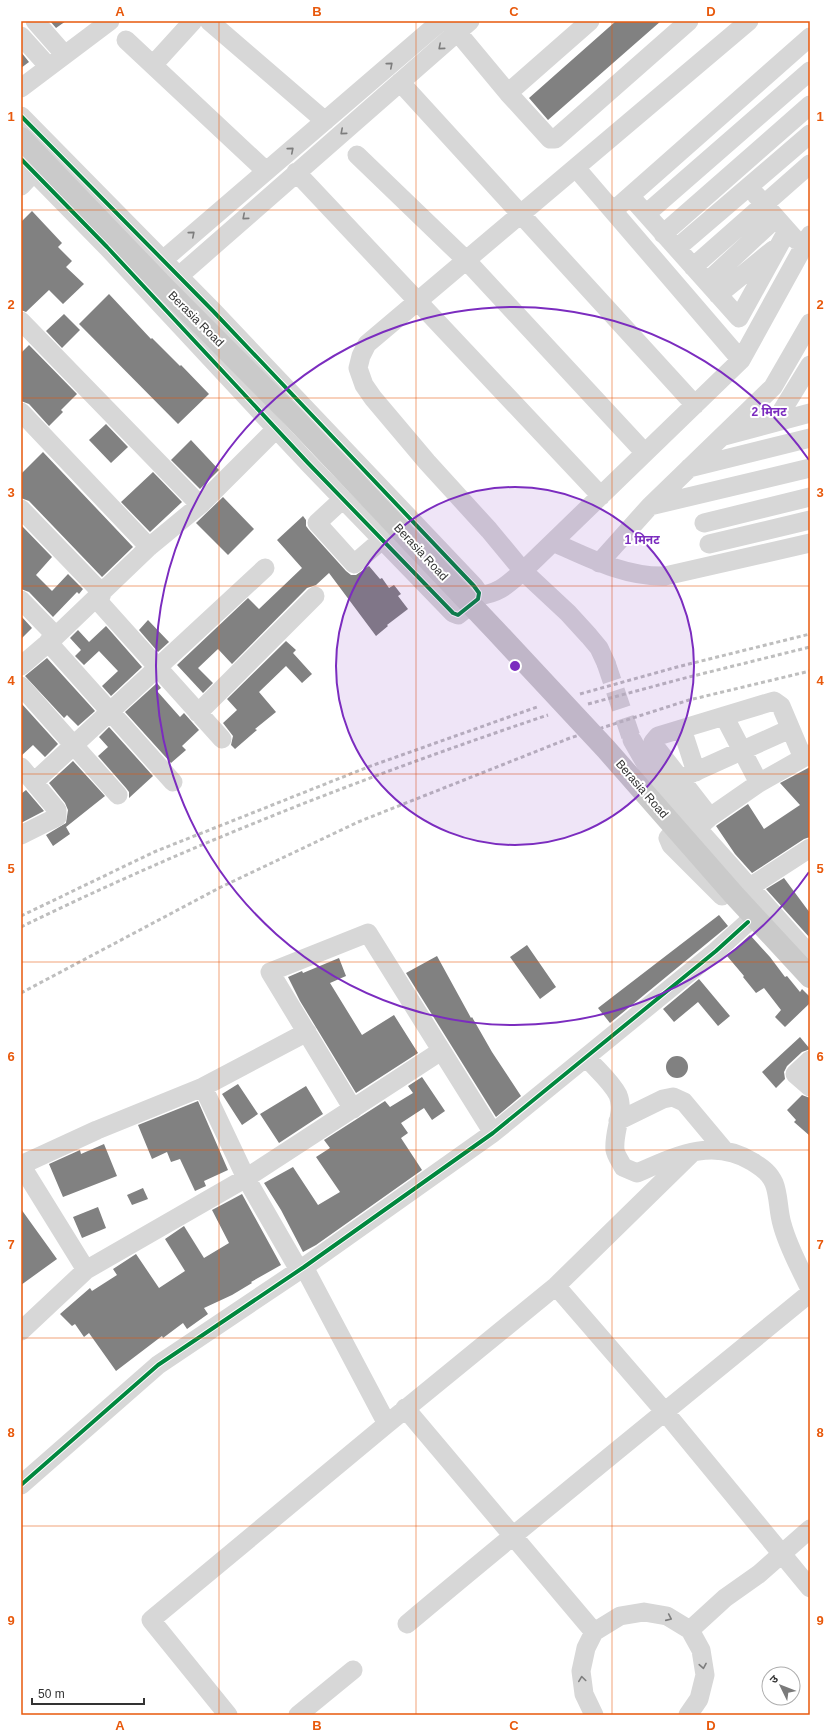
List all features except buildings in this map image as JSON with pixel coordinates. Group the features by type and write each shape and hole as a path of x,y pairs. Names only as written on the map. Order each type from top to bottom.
{"main road":[{"name":"Berasia Road","path":"21,138 348,474 495,630 610,753 735,896 810,977"}],"street":[{"path":"35,21 64,54"},
{"path":"21,88 64,54 110,21"},
{"path":"153,65 193,21"},
{"path":"209,21 325,121"},
{"path":"163,260 440,21"},
{"path":"508,93 590,21"},
{"path":"179,276 400,82 459,25 508,93 550,140 555,139 690,21"},
{"path":"606,663 599,648 579,625 523,571 386,414 364,385 358,368 361,356 367,344 748,21"},
{"path":"21,36 49,67"},
{"path":"612,211 702,134 810,37"},
{"path":"126,40 266,171"},
{"path":"646,214 810,71"},
{"path":"400,82 695,405"},
{"path":"663,234 810,105"},
{"path":"21,116 179,276 474,586 479,593 478,599 458,614 453,613 276,429 112,253 27,165"},
{"path":"478,596 491,594 502,589 523,571 741,360 806,241 777,224 735,171 702,134"},
{"path":"676,248 810,134"},
{"path":"357,155 466,260 645,453"},
{"path":"630,196 739,318 777,224 810,164"},
{"path":"21,186 27,165"},
{"path":"576,168 741,360"},
{"path":"296,172 600,496"},
{"path":"693,267 777,224"},
{"path":"712,288 777,224"},
{"path":"712,288 777,224"},
{"path":"21,321 200,505"},
{"path":"598,563 650,506 773,387 810,323"},
{"path":"775,422 810,365"},
{"path":"21,412 149,548"},
{"path":"723,436 810,412"},
{"path":"21,666 102,593 149,548 200,505 276,429"},
{"path":"688,469 810,438"},
{"path":"650,506 810,468"},
{"path":"553,542 598,563 635,574 651,576 665,576 805,544 802,522 789,503 781,475"},
{"path":"698,495 713,565"},
{"path":"704,524 810,497"},
{"path":"343,499 317,523 354,564 383,539"},
{"path":"21,509 102,593"},
{"path":"709,544 802,522"},
{"path":"34,782 265,568"},
{"path":"102,593 99,602 156,668 222,739"},
{"path":"198,713 315,596"},
{"path":"21,600 109,712 173,782"},
{"path":"21,686 118,795"},
{"path":"688,776 653,742 658,736 774,701 781,706 790,728 806,756 759,783 699,822 682,823 668,838 670,845 748,922 810,987"},
{"path":"724,716 759,783"},
{"path":"682,728 688,776 699,822"},
{"path":"688,776 790,728"},
{"path":"632,740 647,766 699,822 750,887 810,955"},
{"path":"21,767 57,810 57,817 21,835"},
{"path":"750,887 810,848"},
{"path":"21,1485 158,1365 302,1268 493,1133 716,951 748,922"},
{"path":"353,1109 270,972 368,933 493,1133"},
{"path":"86,1270 21,1165 97,1130 203,1087 307,1032"},
{"path":"22,1327 86,1270 246,1178 441,1051"},
{"path":"586,1057 610,1084 618,1096 621,1110 618,1121 615,1152 623,1167 638,1173 681,1154 704,1150 725,1151 746,1157 766,1170 774,1184 782,1225 810,1289"},
{"path":"810,1060 795,1074 810,1087"},
{"path":"203,1087 246,1178 302,1268 386,1424"},
{"path":"618,1121 663,1099 673,1097 684,1102 725,1151"},
{"path":"228,1715 151,1620 405,1408 556,1286 693,1152"},
{"path":"556,1286 665,1412 780,1554 810,1588"},
{"path":"407,1624 512,1535 810,1293"},
{"path":"405,1408 594,1632"},
{"path":"690,1630 725,1598 759,1574 810,1529"},
{"path":"593,1715 584,1694 580,1671 586,1648 594,1632 620,1616 644,1612 667,1616 690,1630 700,1650 705,1675 700,1699 688,1715"},
{"path":"298,1715 353,1670"}],"tunnel":[{"path":"606,663 632,740"}],"railway":[{"path":"580,694 677,667 810,634"},
{"path":"588,704 810,647"},
{"path":"21,993 221,887 358,822 570,738 689,700 810,671"},
{"path":"21,916 154,852 368,767 537,707"},
{"path":"21,927 150,867 281,812 414,762 548,715"}],"cycle path":[{"path":"21,116 213,311 474,586 479,593 478,599 458,615 453,613 308,463 107,247 21,159"},
{"path":"21,1485 158,1365 304,1267 493,1133 716,951 748,922"}]}
